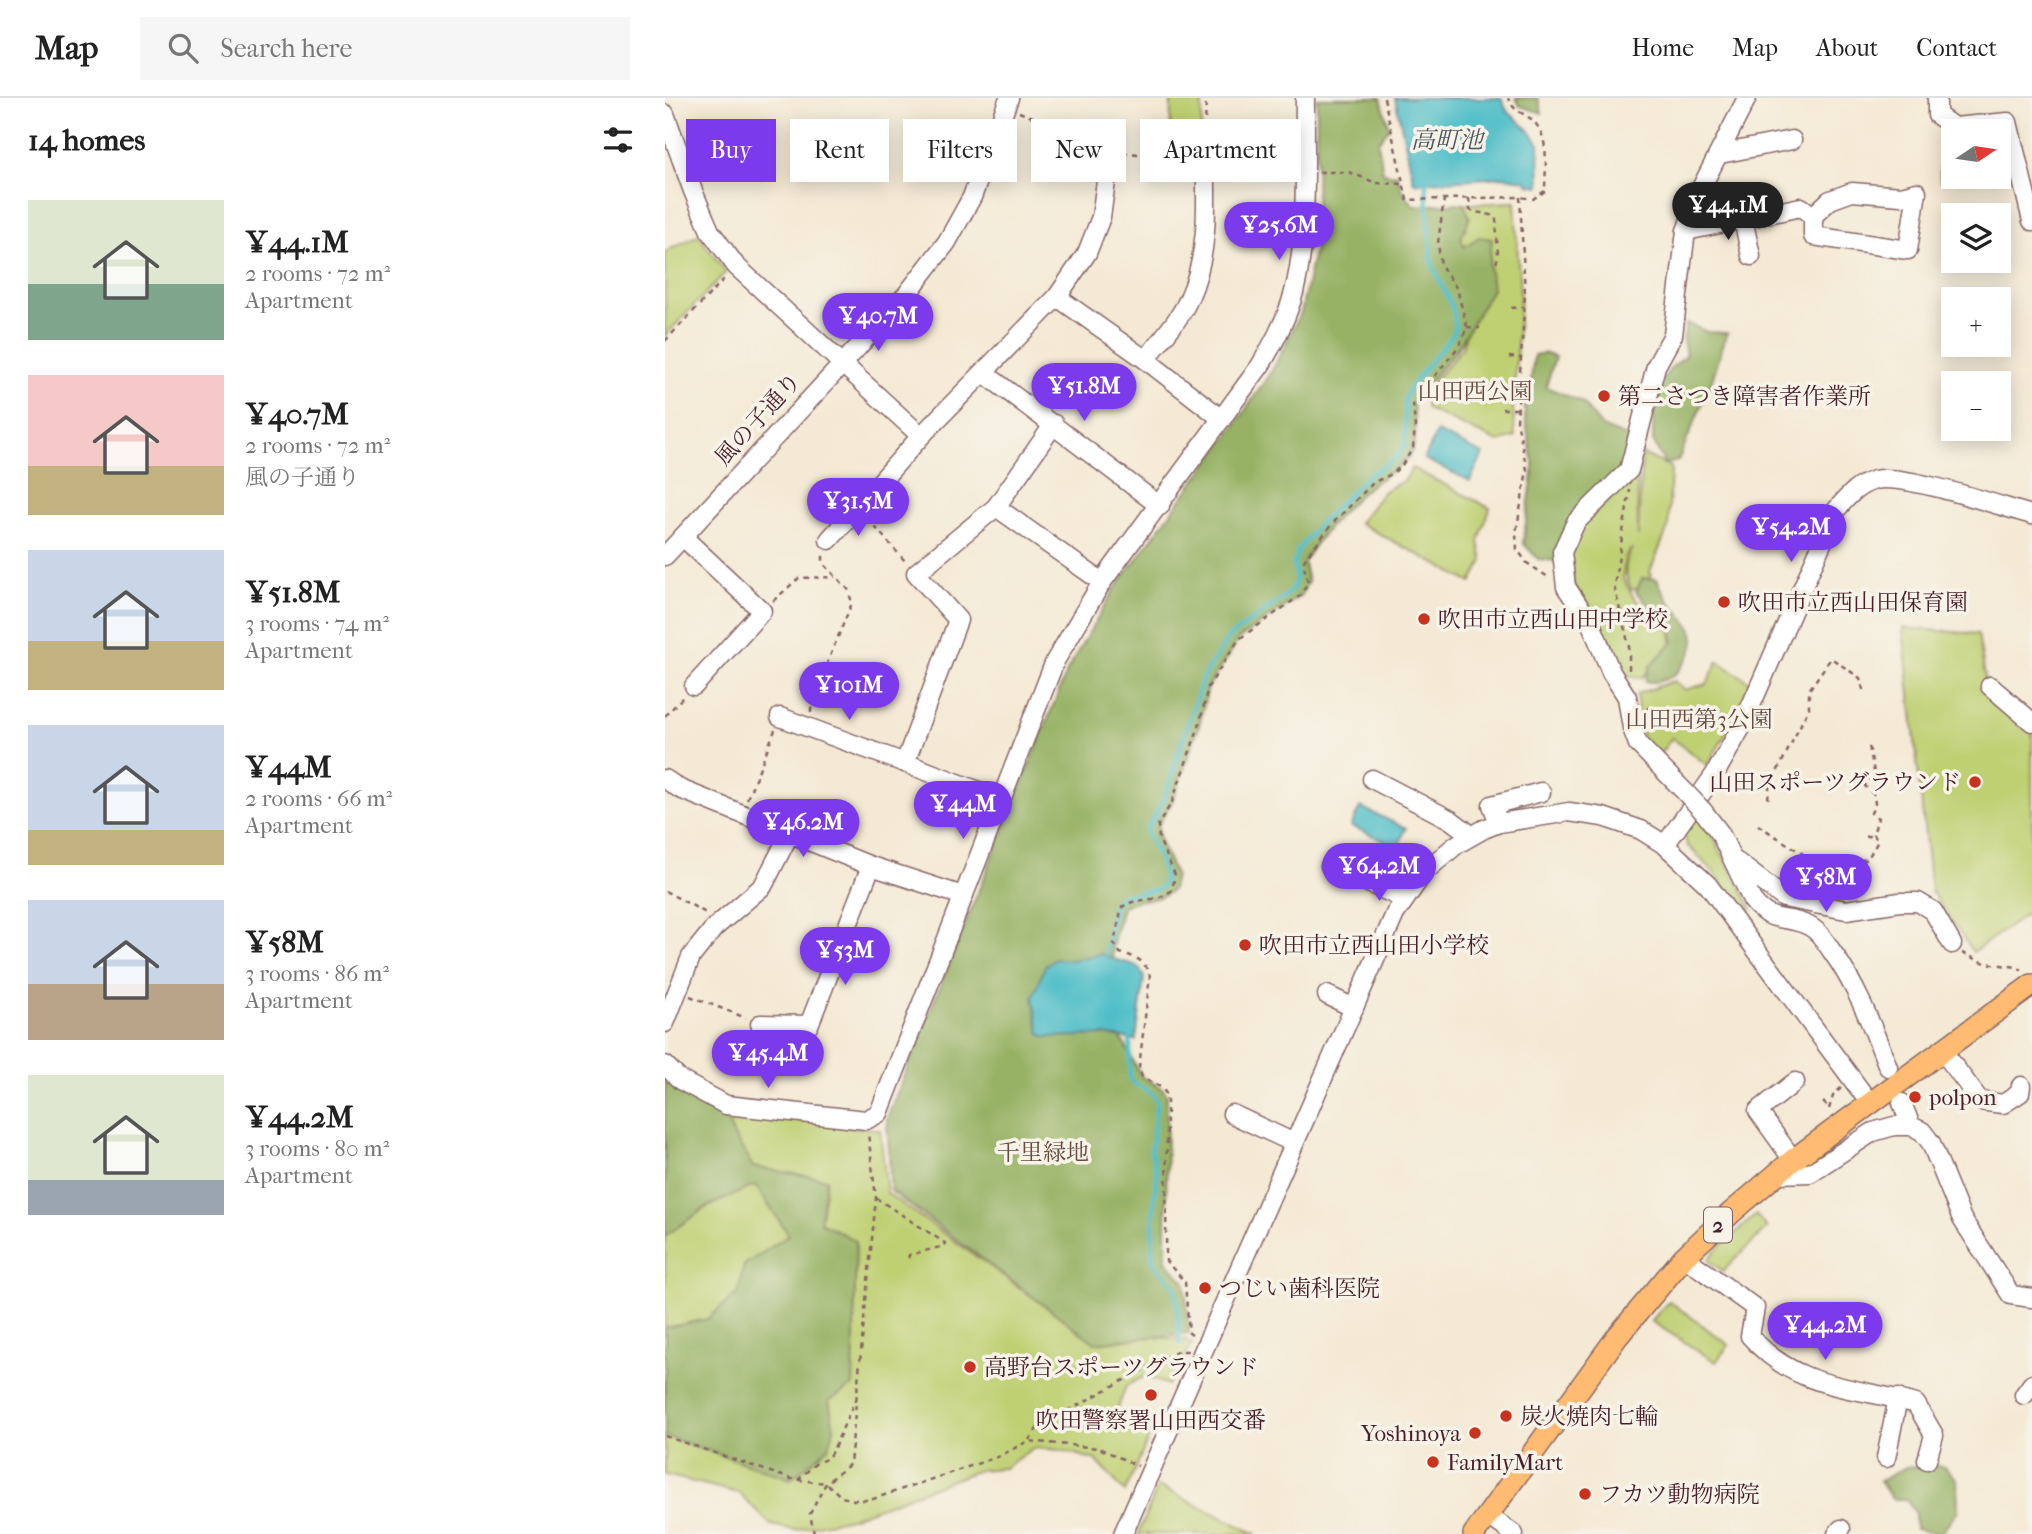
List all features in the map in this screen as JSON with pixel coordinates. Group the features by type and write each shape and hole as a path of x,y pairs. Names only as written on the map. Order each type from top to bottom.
{"main road":[{"name":"2","path":"1474,1534 1617,1337 1684,1258 1793,1160 1942,1050 2029,979"}],"street":[{"path":"665,1065 680,1080 726,1105 866,1120 879,1113 1055,661 1102,582 1160,506 1273,344 1294,292 1302,242 1305,98"},
{"path":"1747,98 1701,188 1686,231 1673,335 1656,366 1629,470 1576,523 1562,552 1566,587 1591,624 1611,672 1627,697 1632,728 1638,744 1703,811 1720,833 1752,900 1759,909 1771,917 1808,925 1819,933 1847,972 1888,1067"},
{"path":"1937,101 1937,115 1954,127 2008,122 2032,221"},
{"name":"風の子通り","path":"665,556 907,293 947,242 972,197 1014,105"},
{"path":"665,114 692,191 710,231 736,266 921,436"},
{"path":"1720,154 1792,140"},
{"path":"829,540 921,436 1057,297 1087,253 1101,217 1106,182"},
{"path":"1146,360 1189,299 1202,263 1206,182"},
{"path":"1852,192 1901,197 1917,192 1908,250 1813,236 1813,216 1831,200 1852,192"},
{"path":"1686,231 1801,207 1813,216"},
{"path":"1743,219 1751,256"},
{"path":"1057,297 1146,360 1222,419"},
{"path":"984,373 1160,506"},
{"path":"905,763 958,620 916,573 996,507 1054,424"},
{"path":"1665,845 1716,774 1742,726 1837,509 1853,490 1876,480 1901,479 2032,515"},
{"path":"996,507 1102,582"},
{"path":"683,537 762,611 694,686"},
{"path":"1990,686 2032,722"},
{"path":"780,717 1000,800"},
{"path":"665,779 680,789 871,866 963,896"},
{"path":"1372,779 1451,820 1471,835"},
{"path":"1499,823 1492,805 1541,792"},
{"path":"1123,1534 1353,1008 1404,899 1424,872 1471,835 1499,823 1569,812 1603,817 1641,830 1665,845 1708,885 1869,1102"},
{"path":"665,1023 691,957 722,922 763,886 790,833"},
{"path":"1734,860 1784,898 1846,910 1918,902 1933,911 1952,944"},
{"path":"760,1024 809,1025 871,866"},
{"path":"1330,866 1404,899"},
{"path":"1327,995 1353,1008"},
{"path":"1942,1050 1980,1101 2003,1104 2020,1093 2021,1086"},
{"path":"1793,1160 1758,1111 1795,1082"},
{"path":"1902,1103 1911,1126"},
{"path":"1232,1114 1294,1143"},
{"path":"1776,1174 1810,1173 1873,1132 1893,1126 1911,1126 1922,1131 1931,1143 1962,1219 2011,1295 2032,1298"},
{"path":"1684,1258 1755,1308 1750,1336 1765,1354 1798,1374 1854,1392 1898,1398 1916,1404 1934,1435 1927,1461"},
{"path":"1886,1458 1898,1398"},
{"path":"1487,1515 1514,1534"}],"path":[{"path":"1206,98 1206,119"},
{"path":"1384,98 1407,200 1520,197 1533,200 1545,191 1545,144 1536,124 1513,108 1508,98"},
{"path":"1014,105 1046,119"},
{"path":"1313,172 1349,172 1376,183 1404,184"},
{"path":"1520,197 1524,307 1517,421 1527,470 1516,533 1517,549 1527,563 1566,587"},
{"path":"1469,198 1470,211 1490,213 1496,218 1498,256 1495,268"},
{"path":"1198,1339 1189,1334 1185,1282 1166,1261 1167,1095 1162,1088 1142,1077 1139,1067 1150,976 1146,963 1120,953 1114,943 1122,907 1129,902 1163,898 1172,890 1175,874 1159,839 1158,825 1172,802 1199,726 1208,687 1240,639 1301,595 1308,582 1303,563 1332,524 1374,482 1392,474 1402,465 1413,449 1413,402 1459,346 1467,327 1457,289 1441,266 1438,243 1444,199"},
{"path":"665,341 736,266"},
{"path":"1511,308 1524,307"},
{"path":"1467,327 1480,328"},
{"path":"1509,358 1521,358"},
{"path":"1502,409 1517,409"},
{"path":"1627,697 1629,646 1614,586 1631,482 1629,470"},
{"path":"859,509 916,573"},
{"path":"810,729 811,702 852,603 848,589 823,563 823,553 829,540"},
{"path":"762,611 799,578 835,577"},
{"path":"1768,799 1769,788 1809,708 1809,690 1831,658 1860,678 1864,693"},
{"path":"665,716 694,686"},
{"path":"1648,723 1648,708 1671,708"},
{"path":"741,813 780,717"},
{"path":"1636,724 1672,722"},
{"path":"1869,746 1874,772 1865,786 1874,795 1875,804 1871,813 1878,818 1873,835"},
{"path":"1758,825 1820,865 1846,869 1857,859 1867,860 1878,841 1873,835"},
{"path":"1865,837 1873,835"},
{"path":"665,891 722,922"},
{"path":"1952,944 1963,954 1985,963 2017,967 2029,979"},
{"path":"677,991 760,1024"},
{"path":"1829,1109 1833,1096 1844,1085"},
{"path":"1823,1102 1833,1114"},
{"path":"814,1534 810,1514 826,1483 850,1464 876,1198 866,1120"},
{"path":"876,1198 945,1243 944,1246 909,1255 908,1260"},
{"path":"665,1436 798,1480 826,1483 842,1497 870,1500 1000,1456 1028,1441 1039,1426 1178,1350 1191,1351"},
{"path":"798,1480 815,1464 828,1458 856,1398"},
{"path":"1028,1441 1099,1448 1139,1467"}],"green space":[{"path":"1171,98 1202,98 1202,119 1171,119"},
{"name":"千里緑地","path":"1317,98 1381,98 1389,128 1378,142 1383,173 1397,175 1402,190 1414,206 1463,203 1470,217 1461,238 1464,247 1479,237 1492,239 1489,265 1492,289 1459,346 1413,402 1415,440 1405,462 1367,488 1336,520 1304,563 1308,582 1301,595 1239,639 1208,687 1199,726 1172,802 1158,825 1159,839 1175,875 1172,890 1165,895 1135,901 1122,907 1112,947 1116,1029 1142,1077 1162,1088 1167,1095 1166,1261 1185,1282 1189,1333 1095,1343 891,1191 887,1118 1068,669 1114,590 1235,426 1274,367 1301,313 1316,242"},
{"path":"1516,98 1538,98 1542,113 1520,106"},
{"path":"1940,138 1941,138 1940,181"},
{"name":"山田西公園","path":"1515,202 1520,296 1513,410 1515,437 1498,442 1427,409 1424,393 1462,348 1469,324 1447,205"},
{"path":"698,235 726,272 665,336 665,252"},
{"path":"1687,323 1707,332 1727,333 1711,383 1678,461 1665,464 1653,441 1654,393 1671,368 1686,356 1683,339"},
{"path":"1544,353 1555,357 1546,387 1582,402 1602,427 1629,438 1624,467 1555,561 1538,559 1523,543 1534,467 1525,418 1525,390 1531,380 1534,355"},
{"path":"1642,454 1671,467 1668,528 1650,571 1652,584 1632,590 1626,569 1632,548 1625,557 1623,579 1634,598 1670,630 1673,645 1642,678 1621,675 1599,621 1574,585 1568,552 1582,525 1637,473 1638,537"},
{"path":"1412,468 1490,508 1479,541 1483,561 1471,583 1359,523 1384,491 1405,480"},
{"path":"1642,578 1657,579 1666,597 1693,634 1694,642 1687,659 1676,673 1659,681 1645,681 1650,666 1674,641 1671,628 1636,592"},
{"name":"山田スポーツグラウンド","path":"1903,628 1978,634 1988,694 2032,728 2032,910 1973,952 1931,891"},
{"name":"山田西第3公園","path":"1718,661 1751,683 1731,726 1707,765 1672,738 1658,756 1643,739 1638,720 1637,694 1674,681 1684,690 1707,684"},
{"path":"1697,815 1708,828 1752,909 1745,914 1713,871 1687,845 1684,834"},
{"path":"665,1075 724,1113 753,1167 827,1179 820,1222 856,1241 853,1386 829,1401 834,1429 829,1447 791,1479 665,1436 665,1328 707,1319 738,1293 744,1265 789,1235 755,1185 705,1208 665,1236"},
{"path":"665,1076 722,1111 880,1130 887,1193 1082,1332 1184,1339 1192,1344 1168,1385 1145,1376 1126,1386 1114,1419 1150,1435 1125,1492 1096,1460 1061,1450 1033,1448 1004,1468 979,1470 850,1518 795,1530 771,1525 739,1493 665,1475"},
{"path":"1756,1215 1767,1228 1723,1271 1708,1260 1719,1247"},
{"path":"1669,1301 1729,1345 1716,1362 1651,1321"},
{"path":"1906,1467 1944,1467 1957,1479 1958,1511 1940,1534 1915,1529 1915,1513 1906,1499 1892,1499 1880,1481"},
{"path":"1158,1486 1256,1534 1138,1534"}],"water":[{"name":"高町池","path":"1395,98 1501,98 1507,111 1529,130 1539,144 1540,186 1528,184 1525,180 1504,177 1414,183"},
{"path":"1437,432 1483,454 1470,481 1424,459"},
{"path":"1360,807 1406,828 1398,847 1351,826"},
{"path":"1371,847 1394,857 1390,866 1367,856"},
{"path":"1100,954 1134,965 1142,973 1144,978 1136,1040 1105,1035 1046,1037 1040,1034 1033,998 1045,966 1055,959 1072,960"}],"waterway":[{"path":"1106,954 1114,905 1121,896 1155,890 1161,887 1164,881 1161,864 1146,831 1164,799 1203,677 1229,637 1293,588 1296,579 1294,563 1298,550 1318,525 1366,477 1396,458 1405,445 1405,398 1411,386 1454,333 1454,313 1431,259 1426,183"},
{"path":"1130,1040 1130,1078 1153,1094 1157,1101 1151,1151 1157,1176 1152,1255 1155,1265 1173,1283 1176,1290 1180,1343"}],"place":[{"name":"第二さつき障害者作業所","path":"1604,396"},
{"name":"吹田市立西山田保育園","path":"1724,602"},
{"name":"吹田市立西山田中学校","path":"1424,619"},
{"name":"山田スポーツグラウンド","path":"1975,782"},
{"name":"吹田市立西山田小学校","path":"1245,945"},
{"name":"polpon","path":"1915,1097"},
{"name":"つじい歯科医院","path":"1205,1288"},
{"name":"高野台スポーツグラウンド","path":"970,1367"},
{"name":"吹田警察署山田西交番","path":"1151,1395"},
{"name":"炭火焼肉七輪","path":"1506,1416"},
{"name":"Yoshinoya","path":"1475,1433"},
{"name":"FamilyMart","path":"1433,1462"},
{"name":"フカツ動物病院","path":"1585,1494"}]}
